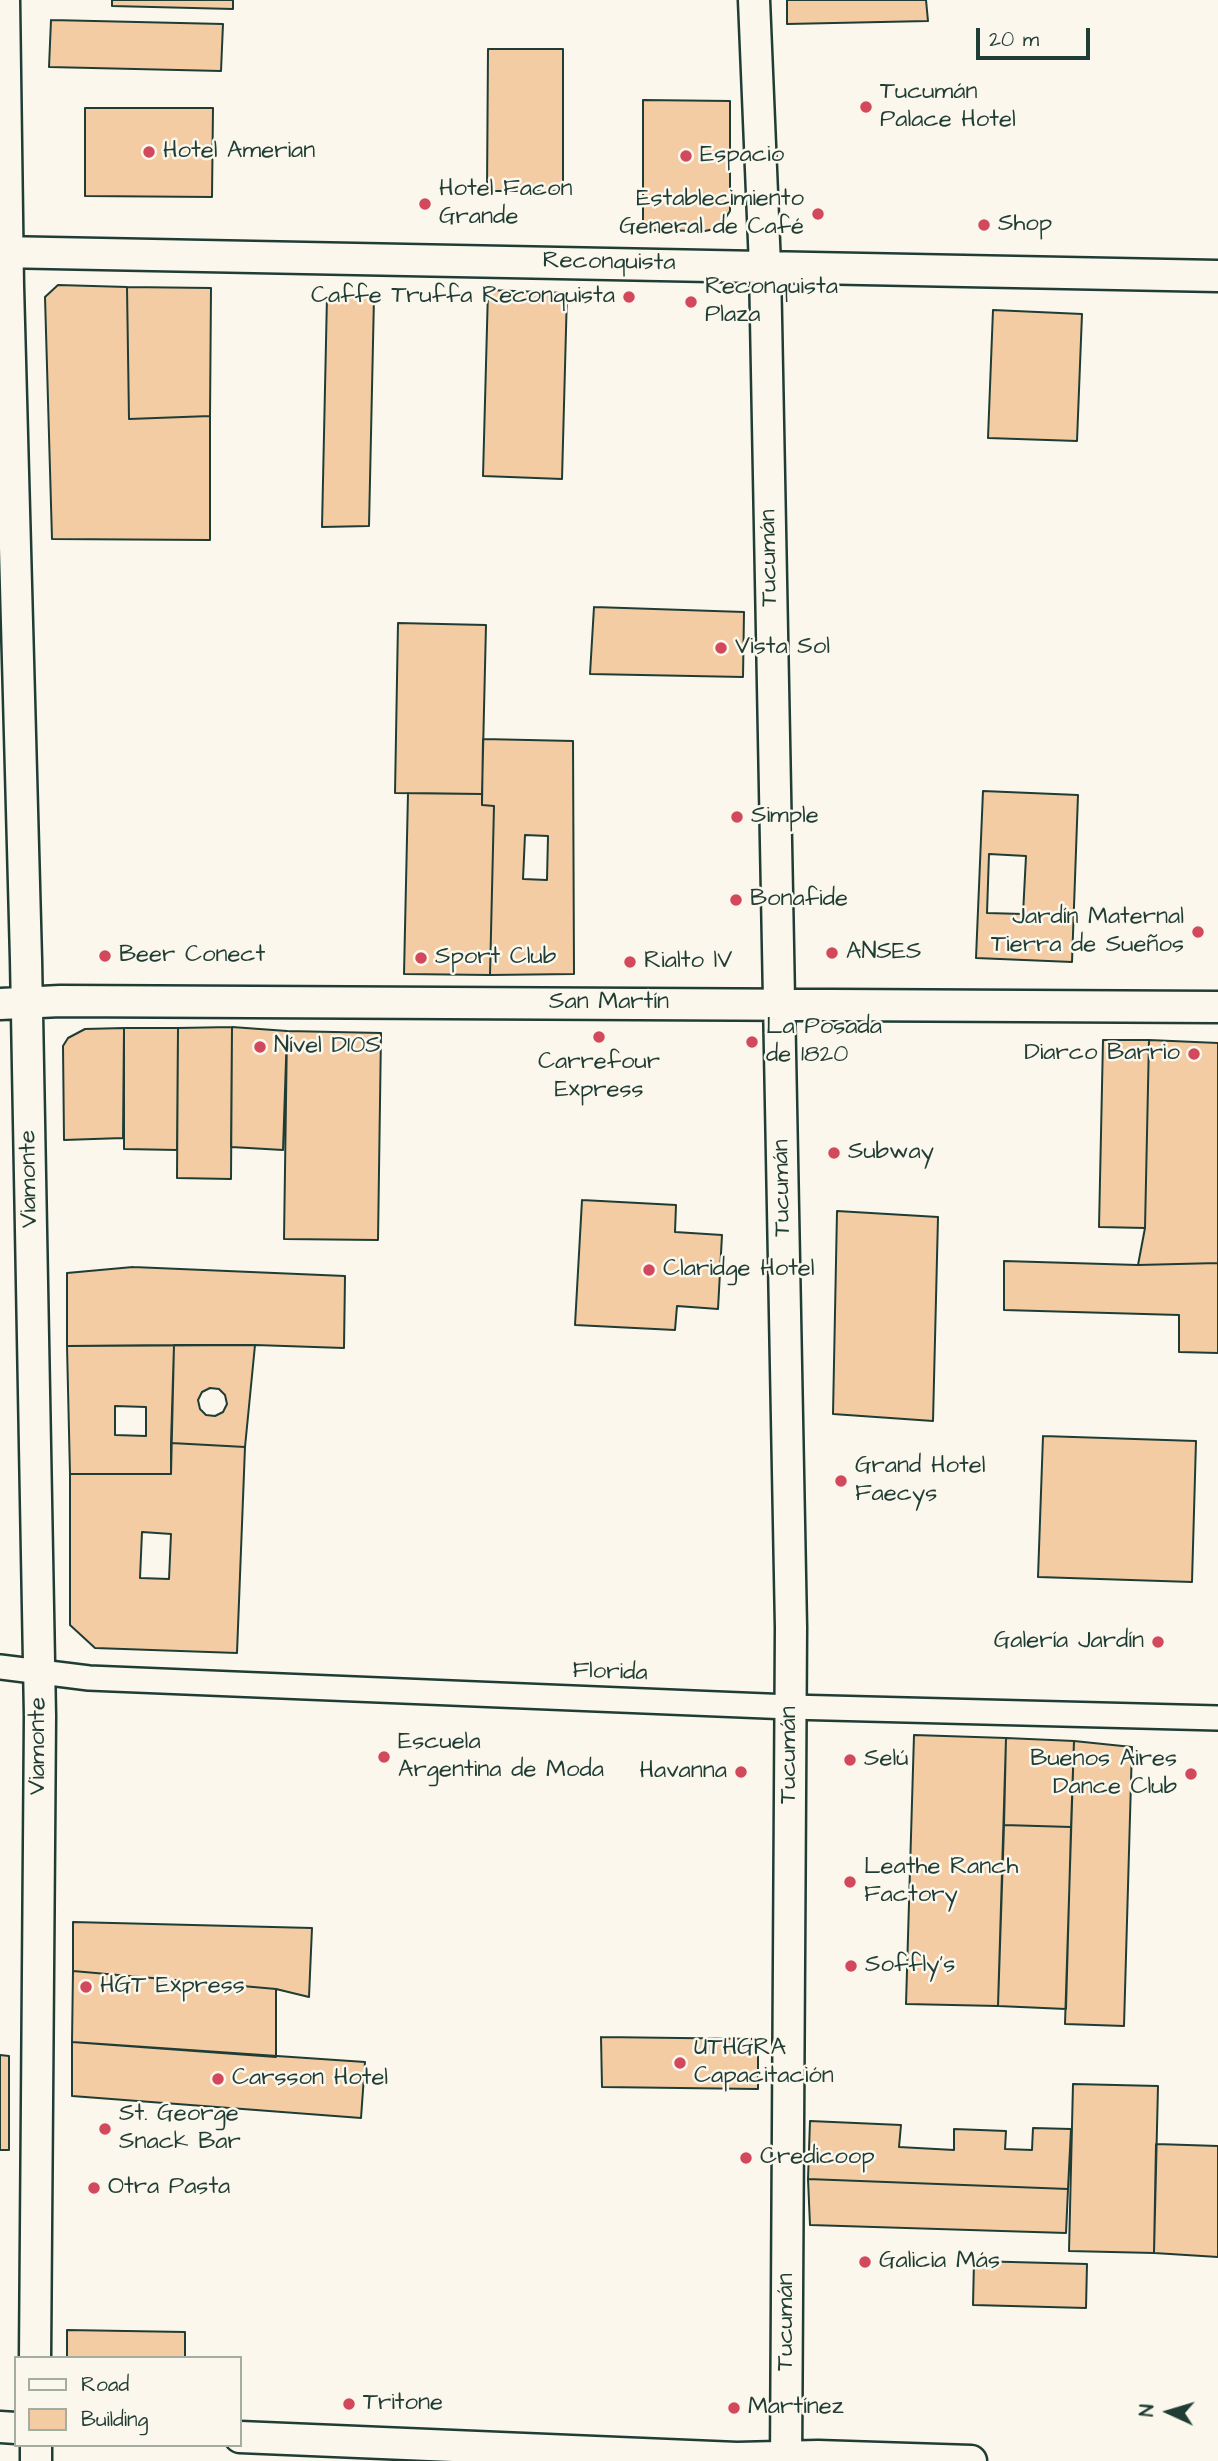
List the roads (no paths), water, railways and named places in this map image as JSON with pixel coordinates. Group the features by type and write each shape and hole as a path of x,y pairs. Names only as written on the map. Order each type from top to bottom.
{"street":[{"name":"Viamonte","path":"4,0 4,252 14,1003 39,1673 35,2356"},
{"name":"Tucumán","path":"754,0 765,266 791,1613 786,2459"},
{"name":"Reconquista","path":"4,252 1218,276"},
{"name":"San Martín","path":"14,1003 87,1001 1218,1007"},
{"name":"Florida","path":"0,1667 89,1678 790,1707 1218,1718"},
{"path":"242,2437 737,2458 971,2461"}],"place":[{"name":"Tucumán Palace Hotel","path":"866,107"},
{"name":"Hotel Amerian","path":"149,152"},
{"name":"Espacio","path":"686,156"},
{"name":"Hotel Facon Grande","path":"425,204"},
{"name":"Establecimiento General de Café","path":"818,214"},
{"name":"Shop","path":"984,225"},
{"name":"Caffe Truffa Reconquista","path":"629,297"},
{"name":"Reconquista Plaza","path":"691,302"},
{"name":"Vista Sol","path":"721,648"},
{"name":"Simple","path":"737,817"},
{"name":"Bonafide","path":"736,900"},
{"name":"Jardín Maternal Tierra de Sueños","path":"1198,932"},
{"name":"ANSES","path":"832,953"},
{"name":"Beer Conect","path":"105,956"},
{"name":"Sport Club","path":"421,958"},
{"name":"Rialto lV","path":"630,962"},
{"name":"Carrefour Express","path":"599,1037"},
{"name":"La Posada de 1820","path":"752,1042"},
{"name":"Nível D10S","path":"260,1047"},
{"name":"Diarco Barrio","path":"1194,1054"},
{"name":"Subway","path":"834,1153"},
{"name":"Claridge Hotel","path":"649,1270"},
{"name":"Grand Hotel Faecys","path":"841,1481"},
{"name":"Galería Jardín","path":"1158,1642"},
{"name":"Escuela Argentina de Moda","path":"384,1757"},
{"name":"Selú","path":"850,1760"},
{"name":"Havanna","path":"741,1772"},
{"name":"Buenos Aires Dance Club","path":"1191,1774"},
{"name":"Leathe Ranch Factory","path":"850,1882"},
{"name":"Soffly's","path":"851,1966"},
{"name":"HGT Express","path":"86,1987"},
{"name":"UTHGRA Capacitación","path":"680,2063"},
{"name":"Carsson Hotel","path":"218,2079"},
{"name":"St. George Snack Bar","path":"105,2129"},
{"name":"Credicoop","path":"746,2158"},
{"name":"Otra Pasta","path":"94,2188"},
{"name":"Galicia Más","path":"865,2262"},
{"name":"Tritone","path":"349,2404"},
{"name":"Martínez","path":"734,2408"}]}
